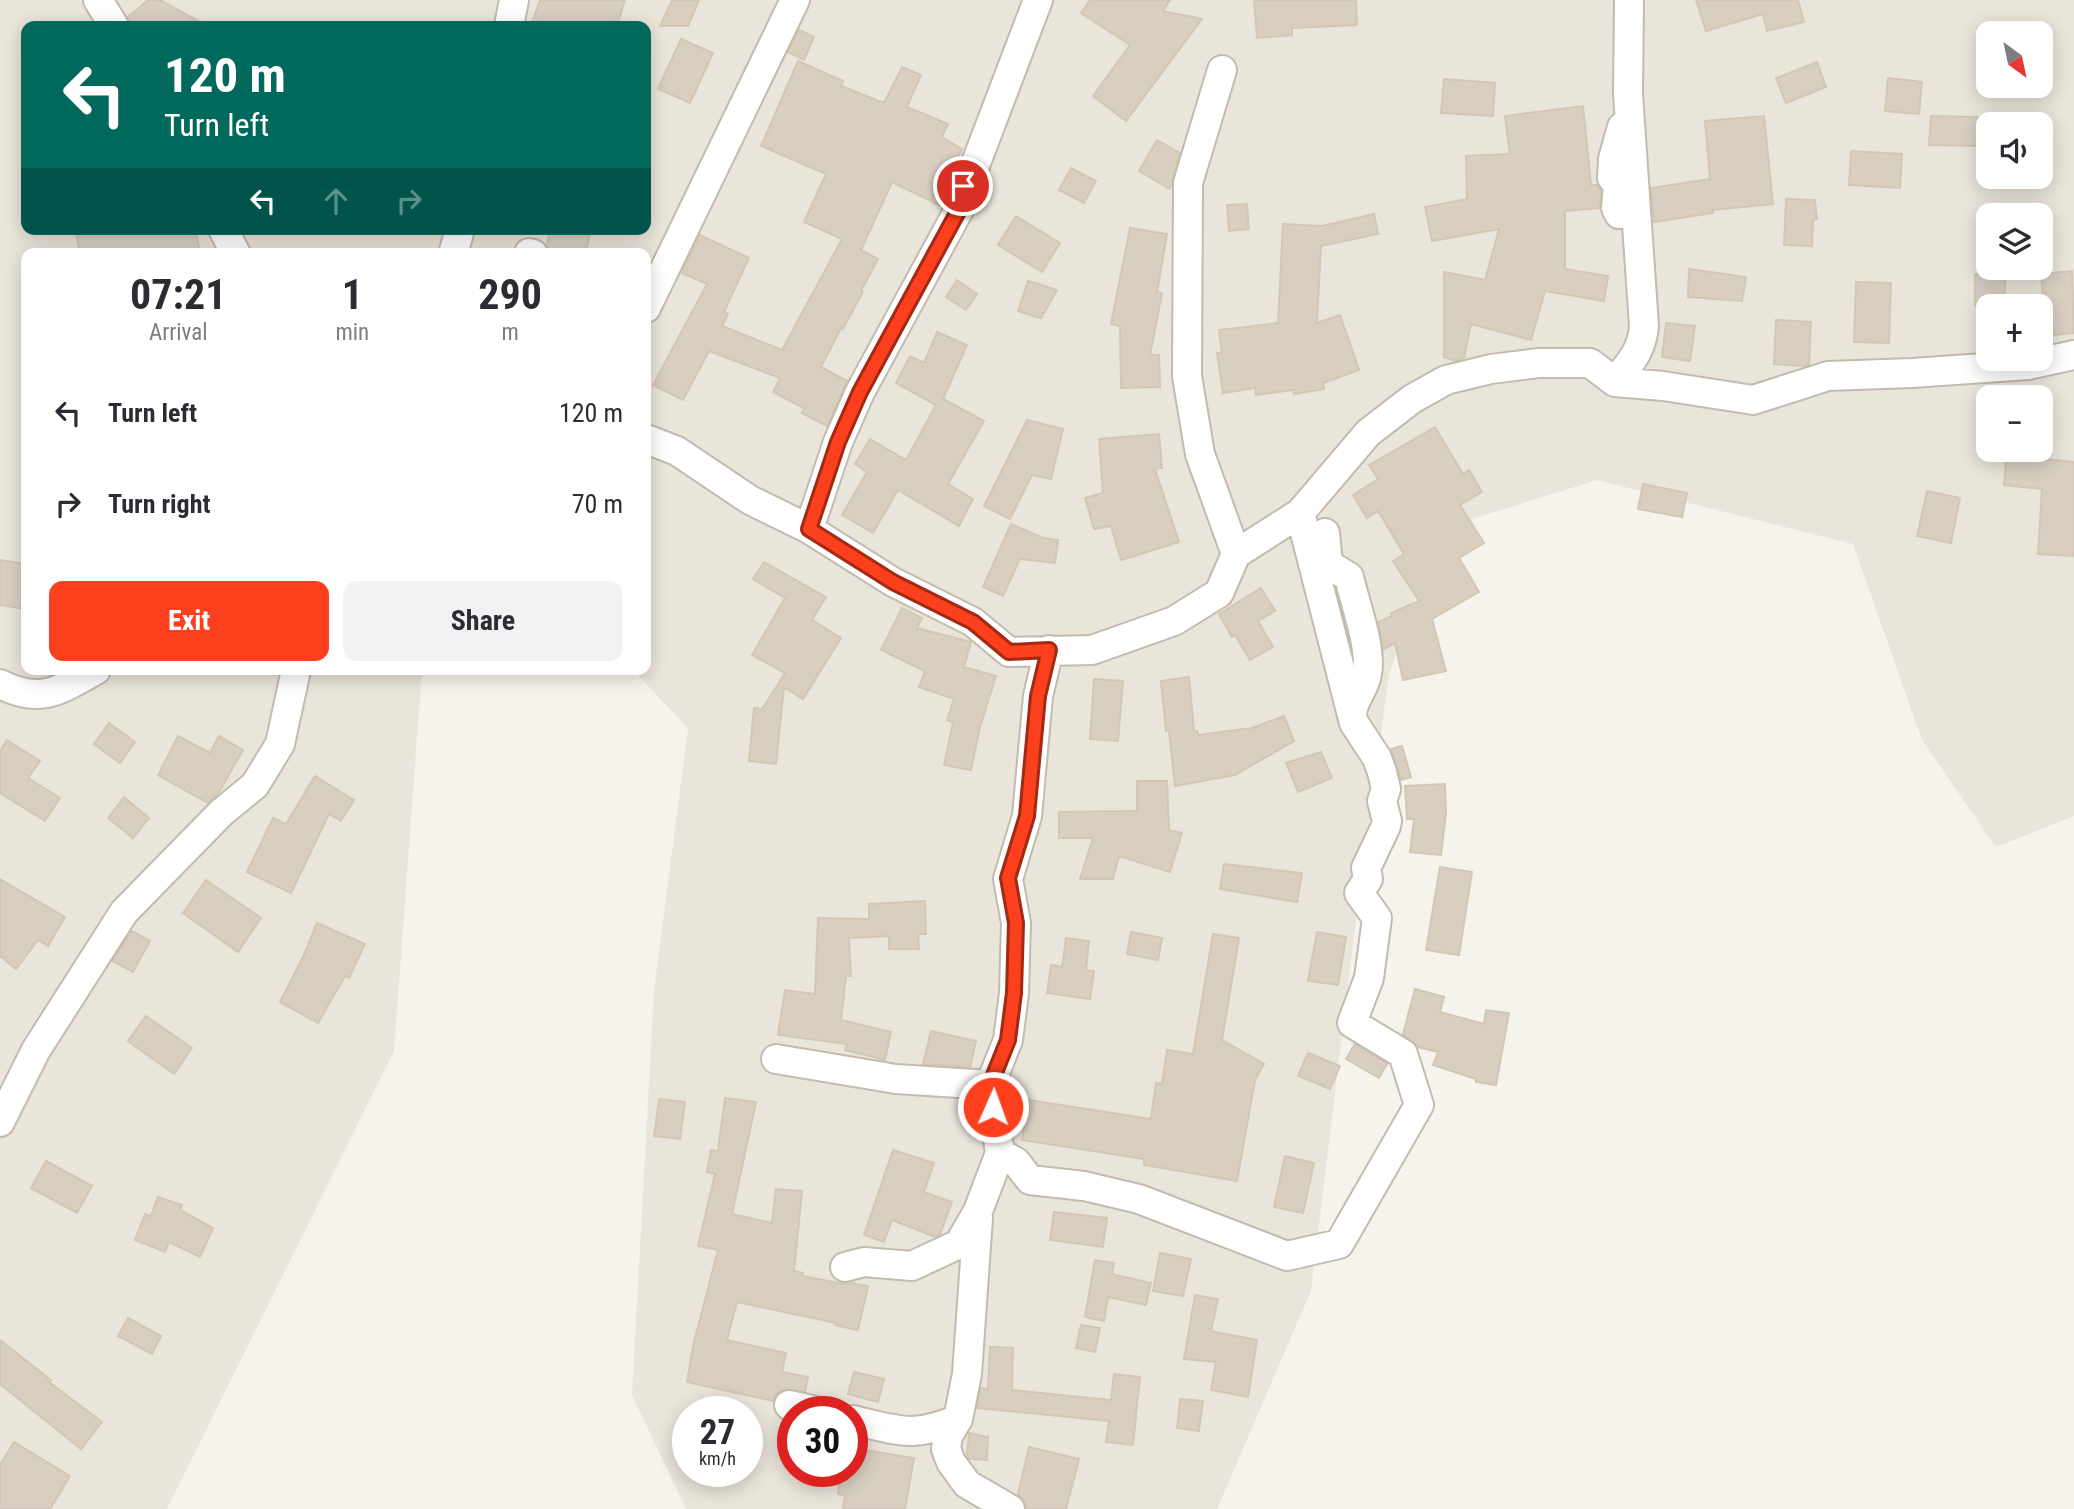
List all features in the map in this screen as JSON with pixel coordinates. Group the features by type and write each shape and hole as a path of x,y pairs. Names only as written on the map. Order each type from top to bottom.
{"street":[{"path":"98,0 111,21"},
{"path":"510,21 514,0"},
{"path":"651,288 659,255 795,0"},
{"path":"809,529 838,442 860,392 961,206 963,186 974,168 1038,0"},
{"path":"1615,382 1634,358 1642,342 1644,326 1637,244 1616,208 1618,185 1612,178 1613,159 1629,100 1629,0"},
{"path":"1222,70 1188,183 1187,376 1200,454 1236,554"},
{"path":"651,441 677,451 750,500 809,529 893,582 973,622 1009,652 1092,650 1174,621 1219,593 1236,554 1300,513 1368,433 1412,399 1446,380 1491,369 1590,363 1615,382 1663,386 1753,400 1828,376 2028,365 2074,355"},
{"path":"1320,492 1314,515 1325,534 1328,564 1349,577 1367,654 1367,674 1352,707 1352,715"},
{"path":"1000,1153 1016,1161 1030,1180 1083,1185 1139,1199 1287,1256 1339,1244 1419,1105 1403,1054 1352,1023 1368,978 1377,918 1359,893 1368,879 1366,869 1387,821 1382,801 1386,789 1377,758 1354,723 1300,513"},
{"path":"845,1267 864,1262 912,1266 959,1244 978,1211 1000,1153 990,1085 1008,1040 1014,993 1016,923 1008,878 1027,816 1038,696 1049,650"},
{"path":"0,684 10,690 41,695 56,692 87,675"},
{"path":"0,1122 36,1050 124,912 221,813 255,785 280,744 295,675"},
{"path":"776,1059 896,1079 990,1085"},
{"path":"978,1211 967,1374 958,1419 948,1436 946,1449 951,1462 967,1484 1010,1509"},
{"path":"868,1423 913,1433 934,1429 958,1419"}],"shaded area":[{"path":"0,0 2074,0 2074,816 1996,847 1922,740 1853,544 1597,480 1440,529 1389,674 1311,1291 1217,1509 686,1509 676,1487 763,1487 763,1396 672,1396 672,1479 632,1395 654,991 688,728 638,675 651,675 651,248 21,248 21,675 422,675 394,1051 167,1509 0,1509"}],"building":[{"path":"148,0 160,0 198,21 129,21 128,17"},
{"path":"540,0 625,0 619,21 533,21"},
{"path":"672,0 699,0 688,26 660,26"},
{"path":"1090,0 1170,0 1163,11 1202,19 1126,121 1093,96 1130,45 1081,13"},
{"path":"1254,0 1356,0 1357,25 1292,28 1292,35 1257,38"},
{"path":"1696,0 1798,0 1804,22 1767,31 1763,14 1706,31"},
{"path":"799,30 814,37 804,60 788,52"},
{"path":"681,39 713,53 690,103 658,89"},
{"path":"798,61 843,81 841,86 884,103 902,67 921,75 907,107 948,124 942,137 962,149 946,175 949,177 939,205 892,182 861,250 878,259 861,291 863,292 821,367 847,381 827,426 802,413 804,408 773,392 780,378 709,351 683,400 653,385 707,284 682,273 700,235 749,258 724,312 728,314 722,326 782,350 842,239 804,222 826,174 761,146"},
{"path":"1817,62 1826,87 1786,103 1776,78"},
{"path":"1888,78 1922,82 1919,114 1885,111"},
{"path":"1444,79 1495,83 1493,116 1441,113"},
{"path":"1583,106 1591,185 1598,185 1601,191 1600,208 1565,211 1565,269 1608,276 1604,301 1545,291 1531,340 1471,324 1464,358 1455,361 1444,357 1444,272 1485,280 1499,229 1432,241 1425,207 1467,199 1466,156 1510,154 1505,116"},
{"path":"1764,116 1773,204 1712,210 1713,213 1654,222 1651,188 1710,179 1705,121"},
{"path":"1931,116 1976,117 1976,146 1929,145"},
{"path":"1157,140 1180,153 1170,189 1139,171"},
{"path":"1851,151 1902,154 1900,188 1849,185"},
{"path":"1071,168 1096,181 1084,203 1059,190"},
{"path":"1786,199 1815,200 1817,219 1813,220 1812,246 1784,245"},
{"path":"1247,204 1249,229 1229,231 1227,205"},
{"path":"1374,214 1378,234 1321,246 1317,323 1340,315 1359,370 1323,383 1324,389 1294,394 1293,390 1256,395 1255,388 1223,393 1217,353 1222,353 1219,330 1278,323 1283,224 1322,226"},
{"path":"1016,216 1060,243 1042,272 998,245"},
{"path":"1130,228 1167,234 1157,292 1162,293 1150,355 1159,355 1160,387 1121,388 1120,326 1111,324"},
{"path":"76,235 197,235 199,248 79,248"},
{"path":"549,235 589,235 587,248 547,246"},
{"path":"1689,269 1746,277 1742,301 1688,297"},
{"path":"2072,271 2074,333 2053,335 2053,294 2043,294 2041,280 2053,280 2053,273"},
{"path":"1975,274 1976,280 2005,280 2005,294 1976,294 1975,306"},
{"path":"957,280 977,294 966,310 946,297"},
{"path":"1028,281 1057,290 1041,318 1018,311"},
{"path":"1856,282 1891,283 1889,343 1854,342"},
{"path":"1776,320 1811,322 1809,365 1774,364"},
{"path":"1666,323 1695,326 1690,361 1662,357"},
{"path":"937,332 967,345 943,399 984,421 948,484 973,499 959,526 898,490 873,533 842,515 867,472 855,464 870,439 906,460 936,405 896,383 910,356 924,363"},
{"path":"1027,420 1063,429 1051,479 1032,475 1010,519 984,506"},
{"path":"1435,427 1463,474 1469,470 1482,492 1460,505 1484,543 1459,558 1479,592 1432,619 1446,671 1403,680 1395,643 1384,649 1378,622 1419,601 1393,561 1404,554 1378,511 1367,518 1353,495 1378,479 1369,465"},
{"path":"1159,434 1162,468 1155,469 1179,542 1121,560 1111,526 1094,529 1085,498 1103,493 1099,439"},
{"path":"2053,460 2074,462 2074,556 2038,554 2042,489 2004,485 2006,462 2053,462"},
{"path":"1643,484 1687,493 1682,517 1638,509"},
{"path":"1927,491 1960,498 1951,543 1917,536"},
{"path":"1011,524 1043,538 1058,540 1055,563 1020,559 1003,596 983,587"},
{"path":"0,560 21,563 21,608 0,605"},
{"path":"764,562 826,597 812,620 841,638 803,699 784,687 776,764 749,761 754,708 762,709 785,673 752,655 785,598 753,579"},
{"path":"1261,588 1275,611 1258,621 1273,647 1250,660 1219,614"},
{"path":"902,608 922,618 917,628 971,642 964,667 996,676 980,727 971,770 944,765 953,722 947,720 954,699 919,687 925,671 881,650"},
{"path":"1189,677 1194,731 1197,731 1198,735 1252,728 1284,716 1294,741 1235,775 1175,786 1161,681"},
{"path":"1094,679 1123,681 1118,741 1090,739"},
{"path":"109,723 135,742 120,763 94,744"},
{"path":"178,736 210,753 219,736 243,750 218,794 208,803 158,775"},
{"path":"7,740 40,761 28,778 60,798 45,821 0,793 0,751"},
{"path":"1402,746 1411,777 1401,780 1391,749"},
{"path":"1321,752 1332,778 1298,792 1286,763"},
{"path":"315,776 354,800 341,821 329,814 291,893 247,872 273,818 286,824"},
{"path":"1137,781 1167,781 1169,830 1182,833 1170,872 1119,856 1113,879 1080,879 1093,838 1059,838 1059,812 1137,811"},
{"path":"1445,784 1446,813 1441,855 1410,852 1414,819 1407,819 1405,786"},
{"path":"124,797 149,818 133,838 108,818"},
{"path":"1224,864 1302,873 1297,902 1220,889"},
{"path":"1440,867 1472,872 1459,955 1426,950"},
{"path":"0,879 65,917 48,946 38,940 16,969 0,956"},
{"path":"206,880 261,918 238,952 183,913"},
{"path":"925,901 926,934 918,934 919,949 889,949 889,936 849,938 851,976 846,976 841,1020 891,1032 885,1060 845,1050 847,1044 778,1035 785,990 815,994 818,918 869,919 869,904"},
{"path":"317,923 365,944 349,978 345,976 318,1023 280,1002"},
{"path":"132,931 150,941 133,972 112,961"},
{"path":"1131,932 1162,938 1158,960 1127,954"},
{"path":"1317,932 1346,937 1338,985 1308,981"},
{"path":"1213,934 1239,938 1222,1040 1264,1064 1255,1080 1237,1181 1144,1165 1144,1159 1022,1140 1028,1100 1151,1119 1156,1083 1162,1084 1167,1050 1193,1054"},
{"path":"1066,938 1089,941 1086,970 1094,971 1090,999 1047,993 1051,965 1062,967"},
{"path":"1415,989 1444,997 1440,1012 1484,1024 1486,1010 1509,1013 1496,1085 1476,1082 1476,1079 1433,1065 1438,1052 1417,1047 1403,1034"},
{"path":"146,1016 192,1048 174,1074 128,1041"},
{"path":"931,1031 976,1041 970,1067 923,1064"},
{"path":"1355,1044 1387,1064 1379,1078 1346,1059"},
{"path":"1308,1053 1340,1066 1330,1089 1298,1076"},
{"path":"725,1098 756,1102 732,1214 772,1223 776,1189 802,1191 794,1271 803,1273 802,1276 868,1286 858,1330 737,1302 727,1340 786,1353 782,1372 808,1377 805,1392 785,1389 777,1393 773,1401 763,1399 763,1396 750,1396 687,1382 693,1346 718,1250 698,1246 715,1174 707,1172 711,1150 718,1151"},
{"path":"659,1099 685,1102 680,1139 654,1136"},
{"path":"893,1150 934,1163 924,1192 952,1202 940,1234 935,1237 892,1220 884,1242 864,1235"},
{"path":"1285,1156 1314,1163 1303,1213 1274,1207"},
{"path":"46,1161 92,1186 77,1213 31,1188"},
{"path":"158,1197 182,1205 180,1210 213,1228 200,1257 169,1242 165,1252 135,1240 145,1214 151,1216"},
{"path":"1054,1212 1107,1218 1103,1247 1050,1240"},
{"path":"1160,1253 1191,1259 1183,1296 1153,1291"},
{"path":"1095,1260 1114,1263 1112,1274 1151,1283 1146,1305 1108,1297 1104,1321 1085,1317"},
{"path":"1195,1295 1218,1299 1211,1331 1257,1340 1248,1397 1211,1390 1216,1362 1184,1359"},
{"path":"128,1318 161,1336 152,1354 118,1336"},
{"path":"1081,1325 1100,1328 1095,1352 1076,1348"},
{"path":"0,1340 102,1422 81,1449 0,1384"},
{"path":"990,1347 1013,1348 1012,1390 1111,1400 1114,1374 1140,1377 1133,1445 1106,1442 1109,1421 977,1408 981,1388 988,1389"},
{"path":"854,1372 884,1379 878,1402 868,1399 868,1396 848,1394"},
{"path":"1180,1399 1203,1401 1199,1431 1177,1428"},
{"path":"969,1433 988,1437 987,1460 969,1459"},
{"path":"14,1442 70,1476 50,1509 0,1509 0,1465"},
{"path":"1029,1447 1079,1459 1066,1509 1027,1509 1018,1494"},
{"path":"868,1451 914,1458 905,1509 843,1509 845,1495 838,1494 839,1487 868,1487"}],"route":[{"path":"963,186 961,206 860,392 838,442 809,529 893,582 973,622 1009,652 1049,650 1038,696 1027,816 1008,878 1016,923 1014,993 1008,1040 990,1085 993,1107"}]}
